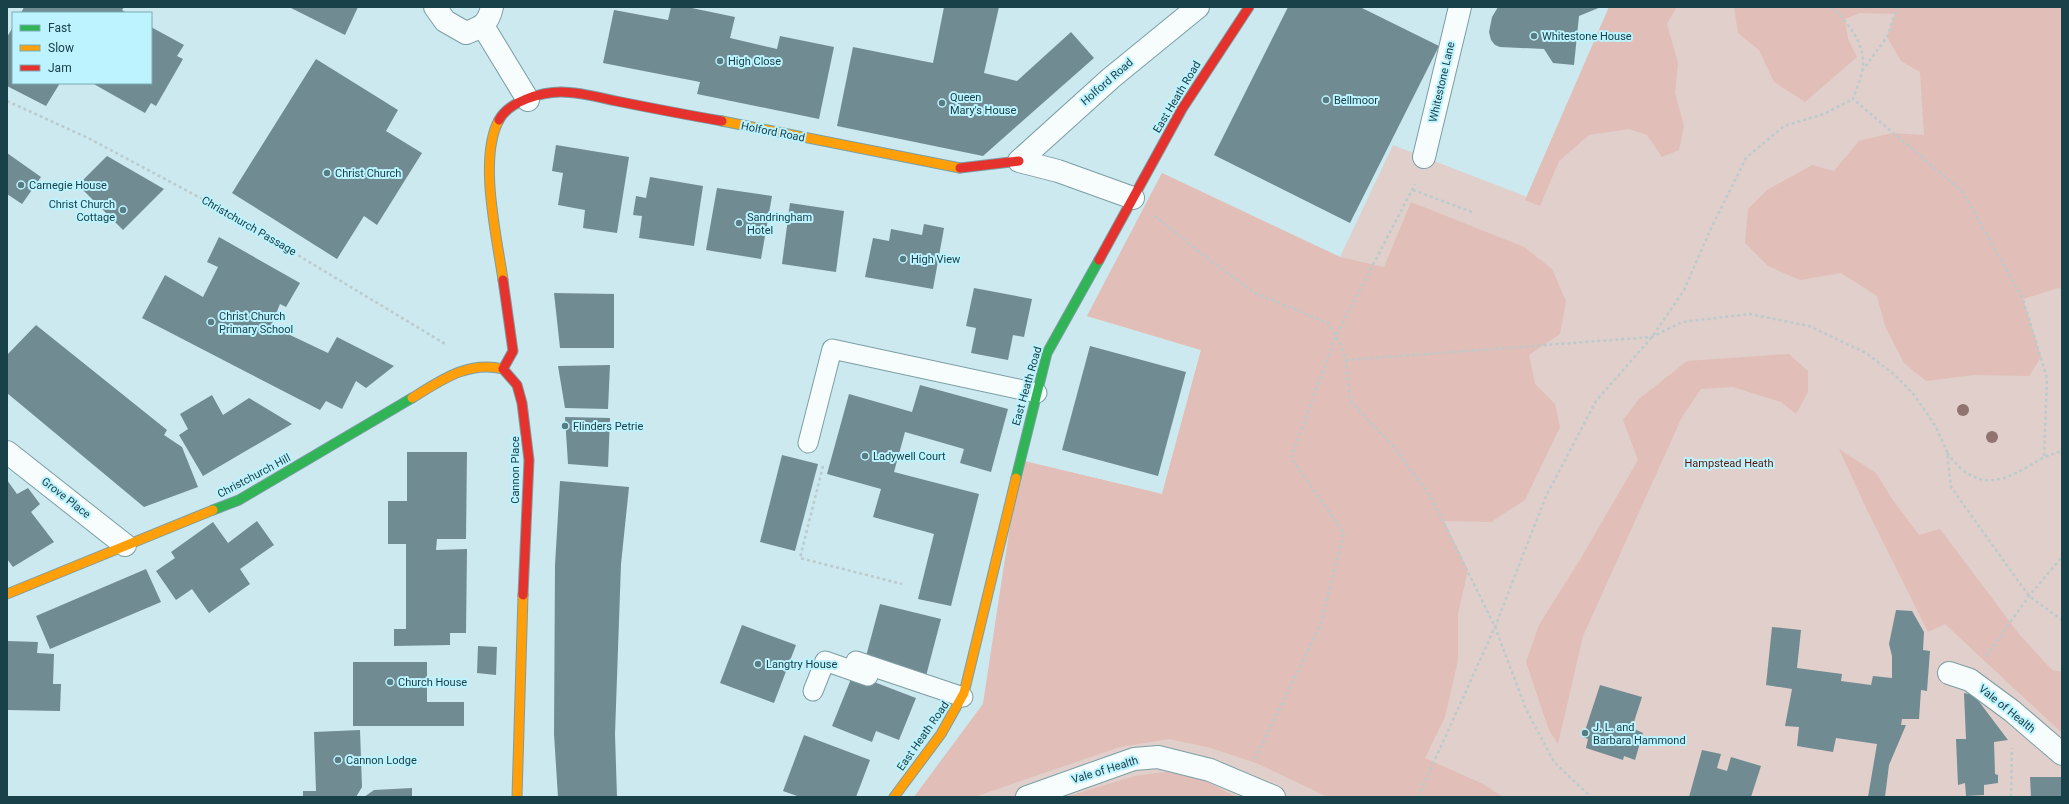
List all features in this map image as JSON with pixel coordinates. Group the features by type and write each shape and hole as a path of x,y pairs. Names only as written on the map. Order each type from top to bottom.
{"street":[{"path":"435,7 444,21 466,33 487,16 528,100 506,110 495,130 490,149 488,169 513,351 503,369"},
{"name":"Holford Road","path":"1019,161 1111,78 1198,7"},
{"name":"East Heath Road","path":"894,797 941,734 961,702 1047,353 1182,109 1249,7"},
{"name":"Whitestone Lane","path":"1424,157 1460,7"},
{"name":"Holford Road","path":"528,100 560,92 586,95 961,168 1019,161 1058,171 1133,198"},
{"name":"Christchurch Hill","path":"7,594 239,500 455,372 491,366 503,369"},
{"name":"Cannon Place","path":"503,369 518,385 522,403 529,460 520,654 517,797"},
{"name":"Grove Place","path":"7,452 125,545"},
{"name":"Vale of Health","path":"1948,673 1970,680 2012,711 2062,754"},
{"name":"Vale of Health","path":"1027,797 1134,759 1158,757 1210,770 1244,783 1274,797"}],"lane":[{"path":"808,443 832,349 1037,392"},
{"path":"813,691 825,661 885,681"},
{"path":"856,661 961,702"},
{"path":"908,689 961,702"}],"path":[{"path":"1831,7 1844,19 1862,50 1862,71"},
{"path":"1418,797 1495,627 1546,496 1596,401 1652,337 1684,290 1712,226 1746,158 1784,126 1824,114 1853,99 1862,71 1887,36 1897,7"},
{"path":"1853,99 1962,191 2023,299 2047,378 2044,457"},
{"name":"Christchurch Passage","path":"7,101 90,139 223,210 483,367"},
{"path":"1244,783 1320,626 1344,533 1291,458 1336,336 1413,190 1424,157"},
{"path":"1413,190 1472,212"},
{"path":"1133,198 1212,262 1256,293 1328,323 1336,336 1346,360 1350,401 1393,446 1431,497 1495,627 1526,709 1554,762 1591,797"},
{"path":"1346,360 1652,337 1682,322 1750,314 1809,326 1866,353 1895,375 1915,396 1936,427 1947,452 1958,466 1972,477 1991,481 2013,476 2044,457 2062,451"},
{"path":"808,443 824,462 800,558 902,584"},
{"path":"1947,452 1951,487 2029,596 2062,620"},
{"path":"1970,680 2029,596 2062,557"},
{"path":"2011,797 2012,711"}],"green space":[{"name":"Hampstead Heath","path":"1609,7 2062,7 2062,797 914,797 983,704 1020,460 1162,494 1201,350 1087,316 1162,173 1340,257 1393,145 1527,197"}],"shaded area":[{"path":"1609,7 1677,7 1667,24 1678,63 1675,93 1684,126 1679,150 1662,157 1647,135 1629,129 1589,135 1559,161 1540,206 1525,200"},
{"path":"1734,7 2062,7 2062,289 2058,288 2023,299 2041,357 2029,376 1973,375 1926,381 1904,363 1885,326 1877,296 1841,273 1800,280 1768,266 1745,243 1748,209 1767,190 1812,165 1834,171 1859,141 1892,133 1924,135 1920,72 1901,61 1887,37 1895,14 1860,13 1845,19 1848,39 1857,57 1805,102 1774,82 1759,50 1738,33"},
{"path":"1162,173 1340,257 1384,267 1411,202 1524,247 1552,269 1566,301 1560,334 1529,355 1535,384 1555,404 1560,427 1525,500 1491,522 1444,521 1468,570 1458,614 1458,660 1445,717 1425,758 1483,784 1503,797 1328,797 1256,763 1211,748 1169,739 1120,747 974,797 914,797 983,704 1020,460 1162,494 1201,350 1087,316"},
{"path":"1789,354 1808,371 1808,392 1796,414 1781,402 1733,387 1701,389 1682,417 1583,636 1558,744 1549,730 1526,662 1539,625 1581,558 1638,460 1623,420 1639,399 1687,361"},
{"path":"1839,449 1876,473 1892,499 1919,535 1940,529 2019,634 2052,670 2062,672 2062,733 1945,624 1928,632 1868,512"},
{"path":"1172,771 1195,775 1236,797 1066,797 1135,776"}],"building":[{"path":"24,7 124,7 122,10 125,12 22,12"},
{"path":"289,7 358,7 345,35"},
{"path":"671,7 687,7 735,17 730,38 777,49 780,36 834,47 819,119 697,94 700,82 603,63 614,10 668,20"},
{"name":"Queen Mary's House","path":"944,7 999,7 984,73 1017,81 1071,32 1094,58 983,156 837,126 853,47 933,63"},
{"name":"Bellmoor","path":"1288,7 1360,7 1439,46 1350,223 1214,155"},
{"name":"Whitestone House","path":"1498,7 1601,7 1579,16 1574,65 1553,63 1544,49 1500,47 1495,45 1491,40 1489,32 1492,17"},
{"path":"152,28 184,45 177,56 183,59 156,106 151,103 145,113 94,84 152,84"},
{"path":"12,29 12,84 59,84 46,106 7,86 7,37"},
{"name":"Christ Church","path":"316,59 398,110 386,131 422,153 377,225 364,216 337,259 232,193"},
{"path":"556,145 629,157 617,233 583,228 585,210 558,205 563,173 552,171"},
{"name":"Carnegie House","path":"7,153 41,177 22,204 7,194"},
{"name":"Christ Church Cottage","path":"107,156 164,189 123,230 78,185"},
{"path":"650,177 703,186 694,246 639,238 642,216 633,215 636,196 646,198"},
{"name":"Sandringham Hotel","path":"717,188 772,196 761,259 706,250"},
{"path":"790,203 844,211 836,272 782,264"},
{"name":"High View","path":"924,224 944,228 933,289 865,277 873,238 889,241 891,229 922,235"},
{"name":"Christ Church Primary School","path":"219,237 300,283 286,307 280,304 271,326 328,353 337,337 394,366 366,388 356,381 342,409 326,401 320,410 142,318 165,275 203,297 218,267 207,262"},
{"path":"974,288 1032,299 1024,337 1013,335 1008,360 971,353 976,328 966,326"},
{"path":"554,293 614,294 614,348 560,348"},
{"path":"36,325 167,430 164,435 182,447 198,487 144,507 7,393 7,355"},
{"path":"1090,346 1186,372 1158,476 1062,450"},
{"path":"610,365 608,409 565,408 558,366"},
{"name":"Ladywell Court","path":"920,385 1008,409 991,472 960,463 964,449 905,432 894,472 979,494 951,606 918,599 934,534 873,517 881,489 827,474 849,394 912,412"},
{"path":"212,395 223,415 249,398 292,424 203,476 179,435 188,429 180,414"},
{"path":"565,417 610,418 608,467 568,464"},
{"path":"407,452 467,452 466,539 437,539 436,550 467,549 466,633 450,633 450,645 394,646 394,629 406,629 406,544 388,544 388,501 407,501"},
{"path":"782,455 818,464 795,551 760,542"},
{"path":"7,480 17,494 28,488 40,504 31,512 54,542 13,567 7,559"},
{"path":"560,481 629,487 621,564 615,734 617,797 558,797 554,734 555,565"},
{"path":"257,521 274,545 240,569 250,584 209,613 192,589 176,600 156,571 175,558 171,552 213,522 228,543"},
{"path":"146,569 161,602 50,649 36,616"},
{"path":"880,604 941,619 926,676 865,660"},
{"path":"1896,610 1912,611 1924,632 1923,650 1930,651 1927,691 1921,690 1919,719 1902,719 1901,725 1906,725 1889,765 1885,797 1868,797 1877,744 1836,738 1833,752 1797,746 1799,727 1785,726 1792,689 1766,685 1772,627 1801,630 1797,668 1842,674 1841,681 1871,685 1873,676 1892,678 1892,656 1889,644"},
{"name":"Langtry House","path":"742,625 796,645 774,703 720,683"},
{"path":"7,641 38,642 37,653 54,654 53,684 61,684 60,711 7,710"},
{"path":"478,646 497,647 496,675 477,673"},
{"name":"Church House","path":"353,662 427,662 427,702 464,702 464,726 353,726"},
{"path":"853,674 916,698 899,740 876,731 872,742 832,726"},
{"path":"1600,685 1642,697 1632,728 1643,733 1635,760 1624,756 1623,760 1586,748 1588,739 1583,737"},
{"path":"1964,693 1974,695 2008,740 1994,742 1995,774 1998,775 1998,783 1984,785 1984,795 1966,796 1965,783 1958,785 1956,739 1966,739"},
{"name":"Cannon Lodge","path":"360,730 362,787 356,797 303,797 303,791 316,791 314,732"},
{"path":"804,735 870,760 856,797 800,797 783,791"},
{"path":"1702,750 1721,754 1717,768 1727,771 1731,757 1761,766 1751,797 1689,797"},
{"path":"2030,777 2062,777 2062,797 2031,797"},
{"path":"412,788 412,797 364,797 374,790"}],"traffic: fast":[{"path":"1016,478 1047,353 1099,260"},
{"path":"213,510 239,500 412,398"}],"traffic: slow":[{"path":"499,120 493,136 489,176 503,280"},
{"path":"722,121 960,168"},
{"path":"412,398 444,379 466,370 478,367 503,369"},
{"path":"894,797 941,734 964,693 1016,478"},
{"path":"7,594 213,510"},
{"path":"517,797 523,595"}],"traffic: jam":[{"path":"1099,260 1182,109 1249,7"},
{"path":"499,120 504,113 518,103 536,96 553,92 561,92 588,95 722,121"},
{"path":"960,168 1019,161"},
{"path":"503,280 513,351 503,369 517,385 522,403 529,460 523,595"}],"place":[{"name":"Whitestone House","path":"1534,36"},
{"name":"High Close","path":"720,61"},
{"name":"Bellmoor","path":"1326,100"},
{"name":"Queen Mary's House","path":"942,103"},
{"name":"Christ Church","path":"327,173"},
{"name":"Carnegie House","path":"21,185"},
{"name":"Christ Church Cottage","path":"123,210"},
{"name":"Sandringham Hotel","path":"739,223"},
{"name":"High View","path":"903,259"},
{"name":"Christ Church Primary School","path":"211,322"},
{"name":"Flinders Petrie","path":"565,426"},
{"name":"Ladywell Court","path":"865,456"},
{"name":"Langtry House","path":"758,664"},
{"name":"Church House","path":"390,682"},
{"name":"J. L. and Barbara Hammond","path":"1585,733"},
{"name":"Cannon Lodge","path":"338,760"}]}
